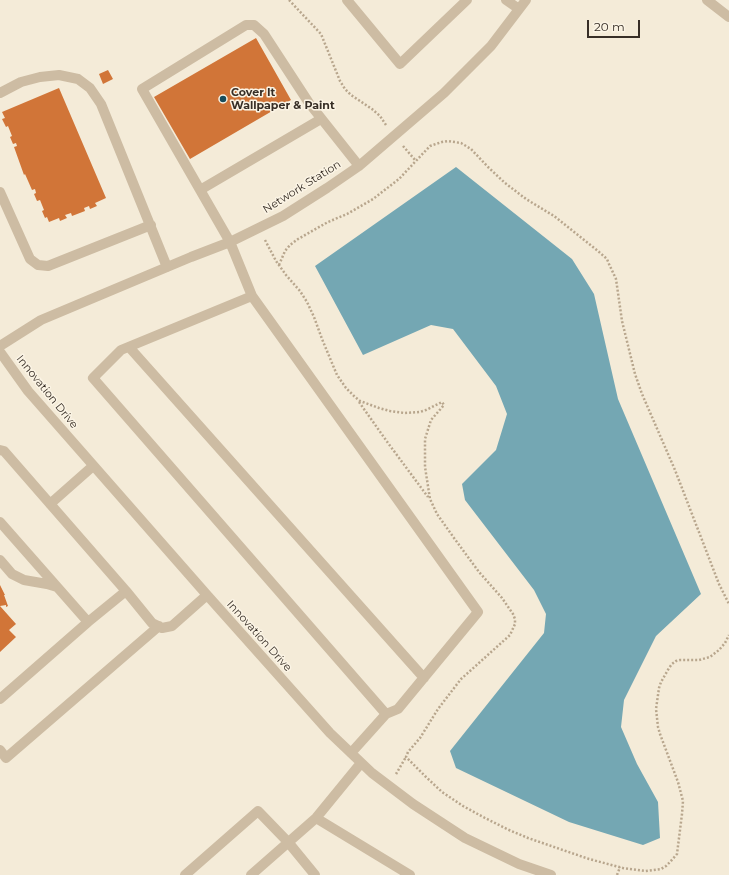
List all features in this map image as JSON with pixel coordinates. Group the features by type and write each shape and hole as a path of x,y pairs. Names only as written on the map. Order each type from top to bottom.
{"street":[{"path":"347,0 400,64 467,0"},
{"path":"506,0 519,9"},
{"name":"Network Station","path":"0,346 40,320 230,242 283,216 327,188 359,166 444,93 491,46 526,0"},
{"path":"707,0 729,17"},
{"path":"351,753 386,714 398,709 478,612 252,296 230,242 142,90 246,26 254,25 264,34 309,103 359,166"},
{"path":"0,93 21,82 34,78 59,75 78,79 90,88 101,104 167,267"},
{"path":"200,190 321,119"},
{"path":"0,192 30,259 38,265 48,266 151,225"},
{"path":"252,296 121,350 93,378 386,714"},
{"path":"129,347 424,678"},
{"name":"Innovation Drive","path":"0,352 28,391 207,595 330,733 361,763 388,786 465,838 519,864 548,874"},
{"path":"0,450 4,451 126,591 152,624 162,628 172,626 207,595"},
{"path":"50,504 94,466"},
{"path":"0,522 88,622"},
{"path":"0,560 12,574 24,580 41,582 57,587"},
{"path":"0,699 126,591"},
{"path":"0,750 6,758 159,626"},
{"path":"251,875 316,818 361,763"},
{"path":"185,875 258,811 288,842 315,875"},
{"path":"316,818 410,875"}],"path":[{"path":"289,0 321,34 340,81 345,89 351,95 372,109 383,121"},
{"path":"279,266 285,251 290,245 328,222 347,214 373,199 399,179 430,146 448,141 461,143 471,149 488,167 526,199 560,221 607,259 616,279 622,321 635,374 642,394 675,470 719,584 729,604"},
{"path":"259,227 279,266 300,291 307,302 337,374 346,388 358,400 430,499 437,514 479,572 510,608 516,624 510,635 461,679 438,709 420,738 408,752 396,775 388,786"},
{"path":"358,400 390,411 404,413 420,412 442,402 444,405 431,420 425,439 425,467 430,499"},
{"path":"406,757 442,792 463,806 509,830 589,859 620,867 645,871 661,868 666,866 677,854 682,814 682,801 678,782 660,734 657,721 656,708 661,682 669,668 676,661 699,660 710,657 719,650 729,635"},
{"path":"617,875 620,867"}],"water":[{"path":"456,167 572,259 594,294 618,399 701,594 656,636 624,700 621,727 637,764 658,802 660,838 643,845 569,822 456,768 450,751 544,633 546,614 534,590 465,500 462,484 496,450 507,414 496,386 453,329 431,325 363,355 315,266"}],"building":[{"name":"Cover It Wallpaper & Paint","path":"256,38 291,100 190,159 154,97"},
{"path":"108,70 113,79 103,84 99,74"},
{"path":"59,88 106,198 95,203 97,206 90,209 89,206 84,208 85,211 72,216 71,213 65,215 67,218 60,221 59,218 49,222 47,217 45,218 42,211 44,210 40,200 37,201 34,194 36,193 35,189 32,190 25,174 24,175 14,147 17,146 16,143 13,144 8,126 6,127 2,119 5,118 2,112"},
{"path":"0,585 8,606 6,607 6,605 0,606"},
{"path":"0,606 16,624 9,630 16,637 0,652"}],"place":[{"name":"Cover It Wallpaper & Paint","path":"223,99"}]}
